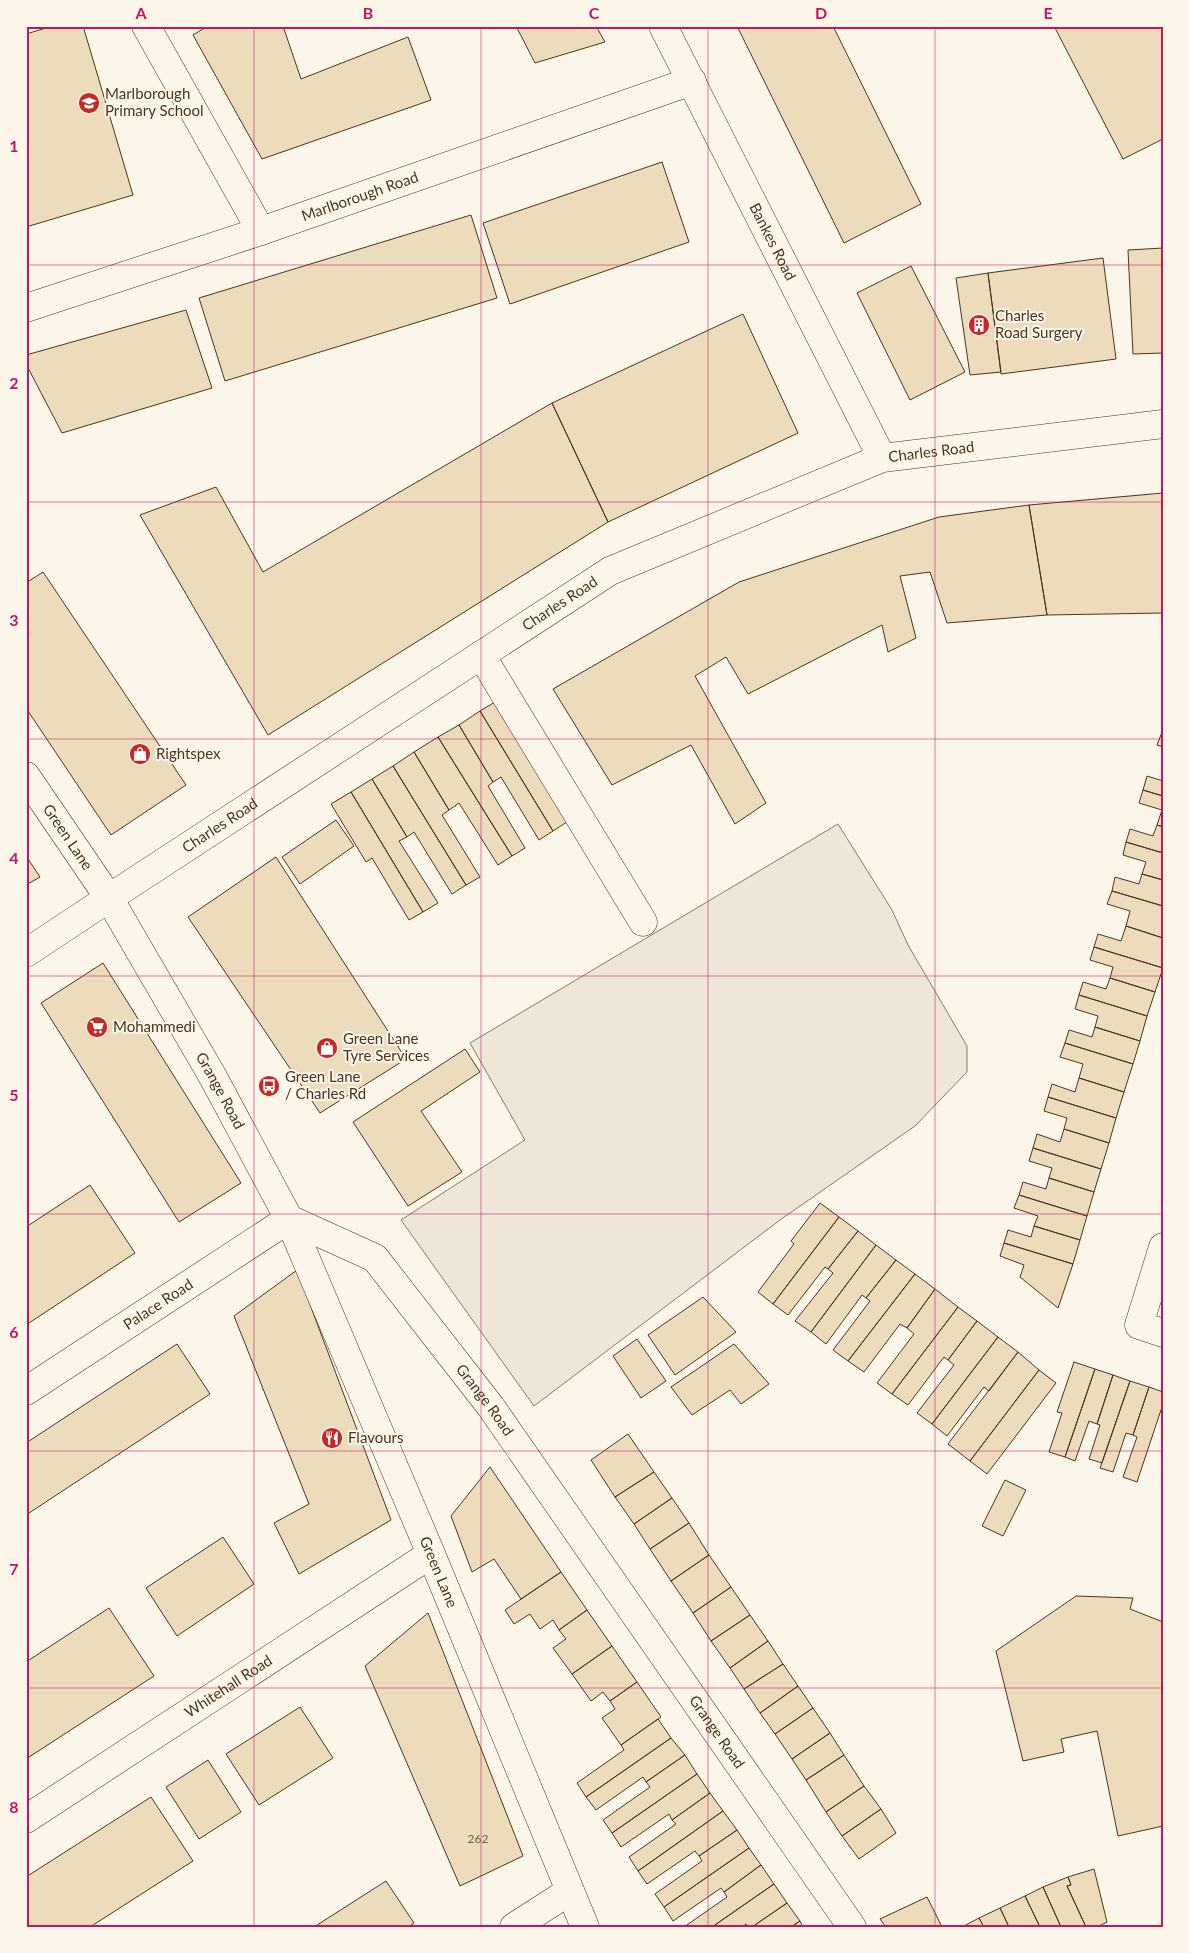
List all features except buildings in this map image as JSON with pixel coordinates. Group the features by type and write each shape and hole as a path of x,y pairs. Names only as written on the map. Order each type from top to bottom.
{"street":[{"path":"146,26 261,231"},
{"name":"Bankes Road","path":"663,26 882,458"},
{"name":"Marlborough Road","path":"26,308 261,231 692,81"},
{"name":"Charles Road","path":"26,953 610,571 882,458 1163,424"},
{"path":"481,655 644,922"},
{"name":"Green Lane","path":"26,776 109,898"},
{"name":"Grange Road","path":"109,898 213,1077 289,1219 375,1258 491,1407 852,1927"},
{"name":"Green Lane","path":"289,1219 431,1554 584,1927"},
{"name":"Palace Road","path":"26,1391 289,1219"},
{"path":"1163,1247 1139,1324 1163,1333"},
{"name":"Whitehall Road","path":"26,1819 431,1554"},
{"path":"514,1927 570,1891"}],"shaded area":[{"path":"838,824 892,910 908,945 967,1046 967,1072 915,1126 780,1220 534,1406 401,1220 525,1140 470,1043"}],"place":[{"name":"Marlborough Primary School","path":"89,103"},
{"name":"Charles Road Surgery","path":"979,325"},
{"name":"Rightspex","path":"140,754"},
{"name":"Mohammedi","path":"97,1027"},
{"name":"Green Lane Tyre Services","path":"327,1048"},
{"name":"Green Lane / Charles Rd","path":"269,1086"},
{"name":"Flavours","path":"332,1438"}]}
